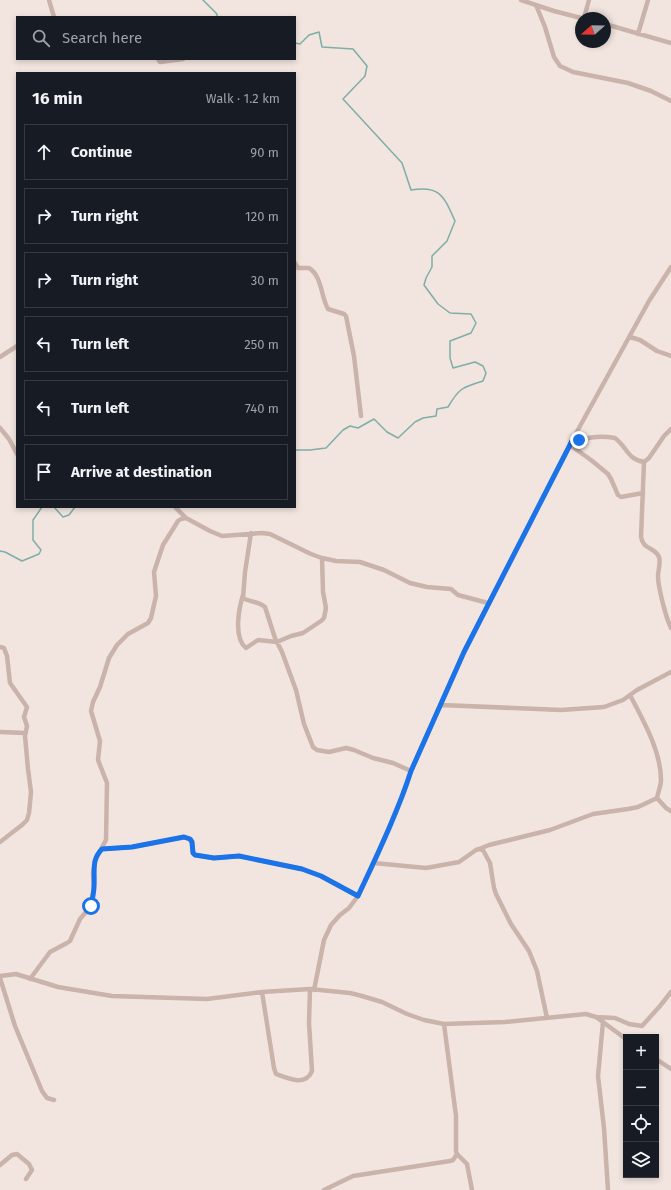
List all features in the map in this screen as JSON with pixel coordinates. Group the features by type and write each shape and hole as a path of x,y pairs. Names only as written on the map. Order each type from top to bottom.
{"street":[{"path":"49,0 54,16"},
{"path":"521,0 575,16"},
{"path":"586,12 589,0"},
{"path":"638,34 648,0"},
{"path":"536,5 545,27 554,57 560,66 573,72 634,85 651,91 671,101"},
{"path":"611,26 671,43"},
{"path":"159,60 160,62 175,60"},
{"path":"296,265 298,268 309,268 315,273 328,309 346,316 354,356 361,416"},
{"path":"262,992 276,1074 293,1080 300,1080 308,1077 312,1071 309,1023 312,990 326,933 340,914 349,908 358,896 374,863 404,792 411,771 464,652 488,603 574,437 649,301 671,267"},
{"path":"630,337 640,340 657,351 671,356"},
{"path":"0,358 16,347"},
{"path":"0,428 9,439 16,452"},
{"path":"671,429 661,440 649,458 644,462 641,525 642,542 646,547 658,555 660,561 658,582 671,628"},
{"path":"574,437 582,440 593,436 615,438 631,457 644,462"},
{"path":"570,445 608,474 618,495 621,497 643,493"},
{"path":"175,508 186,518 222,536 262,533 270,534 322,558 336,561 360,562 384,570 410,583 427,587 451,589 458,595 488,603"},
{"path":"30,979 50,952 70,941 80,919 91,906 94,886 94,860 102,849 106,840 107,783 98,760 100,741 91,711 93,702 100,687 109,658 117,645 128,634 148,622 151,618 156,596 154,572 163,545 178,521 186,518"},
{"path":"251,534 243,595 239,607 238,628 241,642 246,648 258,640 277,642 304,633 324,618 326,608 323,592 322,558"},
{"path":"243,595 244,599 256,602 265,607 296,690 304,724 312,747 317,750 329,752 346,748 373,758 393,763 411,771"},
{"path":"0,647 4,648 7,656 10,683 27,707 24,717 27,726 25,736 31,792 27,820 0,842"},
{"path":"441,705 561,710 604,707 617,703 671,672"},
{"path":"374,863 426,868 459,862 476,850 489,845 550,830 594,814 638,807 657,798 662,782 660,766 646,726 630,695"},
{"path":"0,732 26,732"},
{"path":"657,798 666,808 671,811"},
{"path":"102,849 132,847 184,837 190,839 192,842 193,853 195,855 214,858 239,856 302,869 321,876 358,896"},
{"path":"480,849 483,850 490,863 496,894 511,924 529,951 537,971 547,1018"},
{"path":"54,1100 47,1098 42,1091 15,1026 0,977 16,974 58,987 112,996 207,999 262,992 312,990 362,996 382,1002 424,1020 444,1024 505,1022 586,1014 596,1017 615,1018 629,1024 642,1026 671,992"},
{"path":"596,1017 623,1036"},
{"path":"603,1022 598,1076 604,1128 608,1190"},
{"path":"324,1190 353,1176 450,1162 453,1160 457,1154 456,1116 444,1024"},
{"path":"659,1061 671,1069"},
{"path":"0,1165 12,1155 17,1154 29,1164 32,1170 26,1179"},
{"path":"457,1154 467,1164 472,1190"}],"waterway":[{"path":"203,0 217,14 217,16"},
{"path":"296,43 300,44 309,35 319,32 322,47 353,49 367,66 365,76 343,99 402,163 411,190 429,189 435,191 448,205 455,221 447,241 432,256 432,267 424,285 438,304 450,313 471,314 476,323 471,333 450,341 450,358 453,368 475,362 483,366 486,373 483,381 462,389 455,396 448,407 437,409 436,416 423,418 415,422 398,438 387,432 374,419 358,428 350,426 343,430 326,448 296,450"},
{"path":"0,551 22,561 39,554 41,550 33,540 33,520 41,508"},
{"path":"55,508 63,517 69,515 74,508"}],"route":[{"path":"91,906 94,886 94,860 102,849 132,847 184,837 190,839 192,842 193,853 195,855 214,858 239,856 302,869 346,888 358,896 374,863 404,792 411,771 464,652 574,437 579,440"}]}
